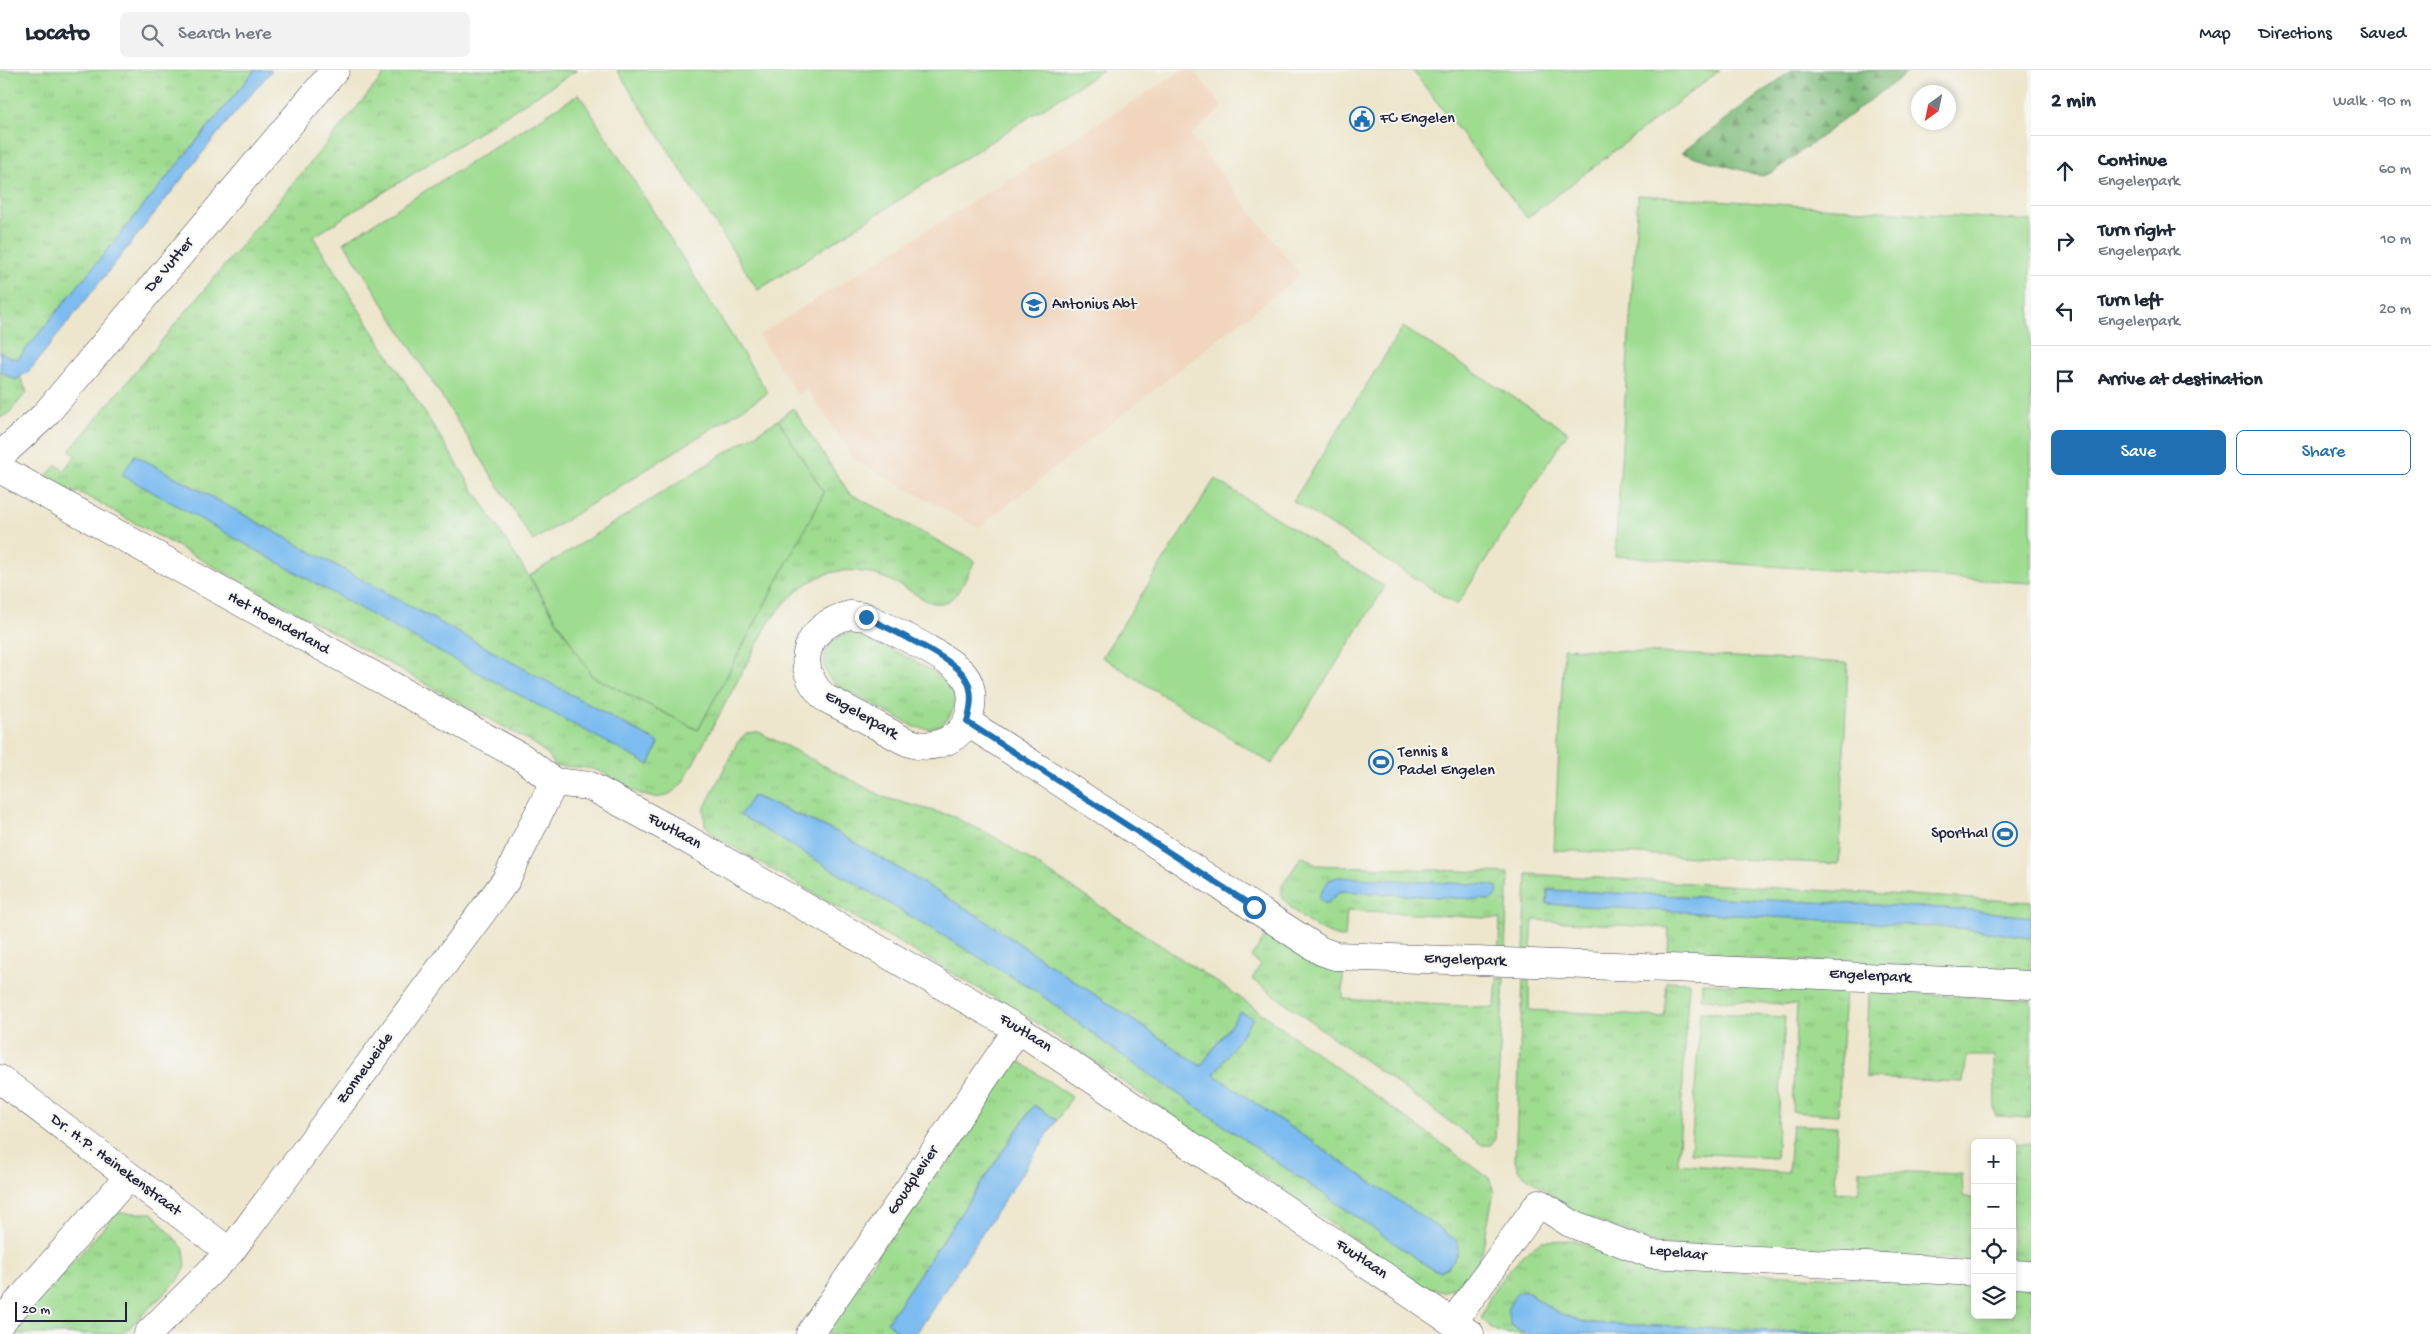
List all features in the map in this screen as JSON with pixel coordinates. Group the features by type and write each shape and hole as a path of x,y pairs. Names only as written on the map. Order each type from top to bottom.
{"street":[{"name":"De Vutter","path":"0,456 44,416 335,70"},
{"name":"Het Hoenderland","path":"0,469 524,758 554,782"},
{"name":"Engelerpark","path":"850,615 866,617 952,663 965,676 971,689 971,707 967,722 958,734 945,742 928,746 910,743 826,698 815,688 807,671 807,655 812,639 822,627 834,618 850,615"},
{"name":"Engelerpark","path":"967,722 1306,941 1336,956 1696,969 2031,985"},
{"name":"Fuutlaan","path":"554,782 590,786 598,790 1018,1029 1461,1328"},
{"name":"Zonneweide","path":"148,1334 230,1252 506,880 554,782"},
{"name":"Goudplevier","path":"810,1334 1018,1029"},
{"name":"Dr. H.P. Heinekenstraat","path":"0,1079 230,1252"},
{"path":"0,1323 129,1176"},
{"name":"Lepelaar","path":"1461,1328 1539,1203 1570,1223 1652,1254 1971,1272"},
{"path":"2016,1274 2031,1275"}],"shaded area":[{"name":"Antonius Abt","path":"1183,70 1193,70 1223,107 1191,135 1300,275 978,528 855,460 807,389 797,394 759,335"}],"green space":[{"path":"0,70 255,70 18,359 11,358 0,352"},
{"path":"388,70 577,70 313,237 592,676 698,730 824,493 778,420 793,408 849,493 975,561 958,592 948,601 939,604 921,598 887,579 867,573 848,571 831,573 814,579 783,605 768,624 683,782 673,792 662,797 652,797 642,795 596,770 555,766 548,755 533,743 79,492 75,493 50,479 47,475 56,465 64,470 75,456 70,450","holes":["135,455 659,743 649,764 123,475"]},
{"path":"617,70 1103,70 758,290"},
{"path":"1412,70 1720,70 1527,218"},
{"path":"1792,70 1911,70 1773,172 1762,176 1681,153"},
{"path":"579,94 768,393 533,541 344,242"},
{"path":"1638,195 2031,221 2031,583 1615,556"},
{"path":"1403,327 1568,432 1457,605 1293,501"},
{"path":"0,371 16,380 20,377 27,392 9,413 0,418"},
{"path":"778,420 824,493 698,730 592,676 529,576"},
{"path":"1215,479 1385,587 1272,764 1102,657"},
{"path":"851,632 860,634 908,658 933,672 950,685 954,692 954,705 946,721 934,728 915,727 835,684 825,669 825,653 835,640"},
{"path":"1564,648 1848,663 1839,864 1554,850"},
{"path":"759,732 886,798 952,816 993,836 1235,994 1489,1178 1494,1192 1482,1252 1470,1276 1456,1287 1442,1292 1421,1285 1028,1017 716,837 705,825 704,809 737,743 746,733","holes":["754,796 837,832 975,914 1201,1066 1240,1012 1252,1018 1214,1075 1455,1240 1457,1255 1448,1267 1440,1271 1432,1269 1113,1049 1036,991 741,815"]},
{"path":"1302,856 1316,865 1509,873 1505,948 1499,947 1500,919 1347,910 1345,938 1336,936 1327,933 1301,917 1281,895 1282,886","holes":["1340,891 1498,892 1490,900"]},
{"path":"1527,874 2031,902 2031,917 1962,909 1548,890 1547,903 1961,928 2031,938 2031,972 1668,954 1669,928 1533,920 1531,950 1524,950"},
{"path":"1267,934 1316,966 1343,972 1343,999 1495,1008 1497,978 1504,978 1495,1138 1491,1145 1482,1145 1252,979 1260,965 1251,957"},
{"path":"1523,979 1529,981 1529,1010 1664,1017 1667,981 1689,982 1678,1164 1788,1173 1792,1125 1837,1126 1835,1193 1859,1192 1860,1170 1962,1174 1963,1196 1971,1198 1971,1261 1656,1244 1573,1211 1519,1171 1515,1161"},
{"path":"1702,983 1845,991 1838,1115 1792,1112 1797,1005 1701,999"},
{"path":"1869,991 2031,1000 2031,1118 1995,1116 1994,1056 1967,1056 1963,1082 1866,1078"},
{"path":"1700,1012 1785,1017 1776,1158 1691,1153"},
{"path":"1019,1061 1072,1097 1057,1120 1034,1105 887,1322 900,1334 825,1334 1001,1071"},
{"path":"2016,1143 2031,1144 2031,1263 2016,1263"},
{"path":"117,1213 152,1213 184,1249 186,1267 178,1280 123,1334 9,1334"},
{"path":"1572,1240 1654,1268 1971,1285 1971,1319 2016,1319 2016,1287 2031,1288 2031,1334 1844,1334 1587,1323 1558,1313 1524,1290 1511,1325 1524,1334 1499,1332 1481,1318 1491,1295 1513,1265 1541,1241"}],"water":[{"path":"255,70 272,70 223,127 30,370 16,380 0,371 0,352 11,358 18,359"},
{"path":"135,455 659,743 649,765 386,623 122,475"},
{"path":"753,796 837,832 975,914 1201,1066 1240,1012 1253,1018 1214,1075 1456,1240 1458,1250 1455,1258 1440,1271 1432,1269 1113,1049 1036,991 740,815"},
{"path":"1338,877 1490,885 1497,887 1498,892 1490,900 1341,891 1326,904 1318,898 1329,880"},
{"path":"1548,890 1962,909 2031,917 2031,938 1961,928 1547,904"},
{"path":"1034,1105 1057,1120 916,1334 900,1334 887,1322"},
{"path":"1524,1290 1558,1313 1587,1323 1844,1334 1524,1334 1511,1325 1507,1310 1515,1295"}],"place":[{"name":"FC Engelen","path":"1362,119"},
{"name":"Antonius Abt","path":"1034,305"},
{"name":"Tennis & Padel Engelen","path":"1381,762"},
{"name":"Sporthal","path":"2005,834"}],"route":[{"path":"866,617 952,663 965,676 971,689 971,707 967,722 1254,907"}]}
